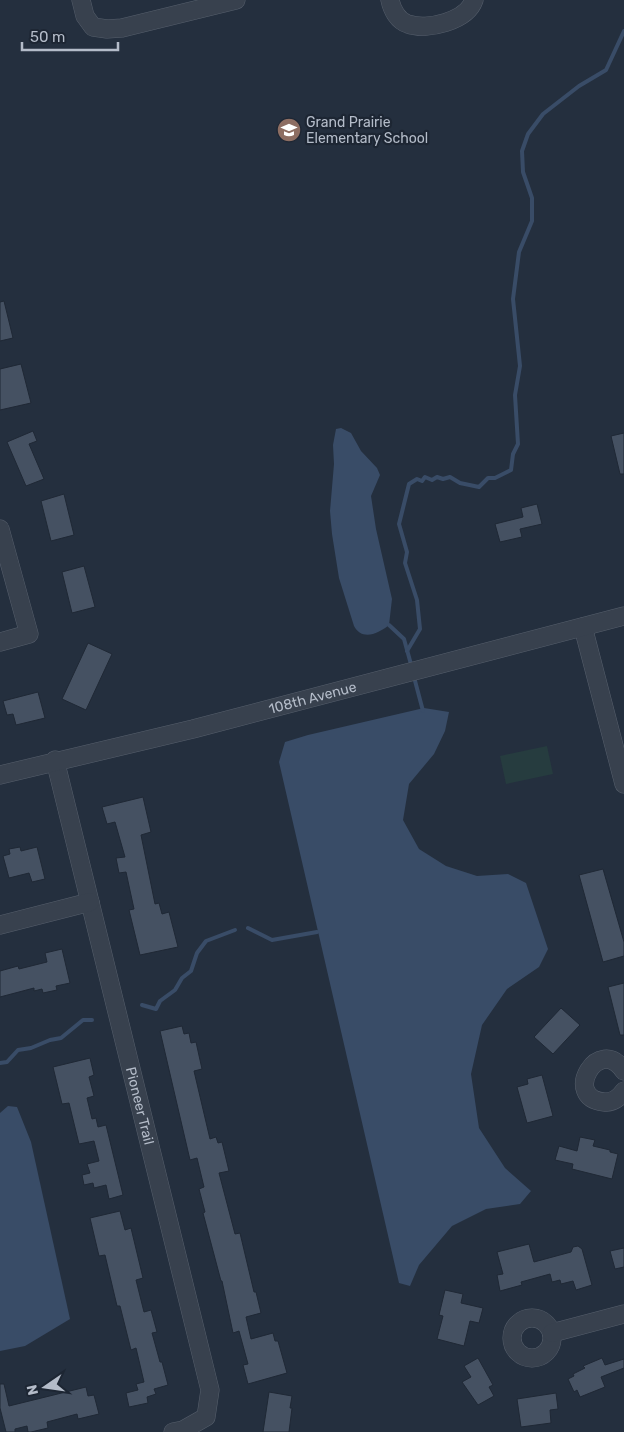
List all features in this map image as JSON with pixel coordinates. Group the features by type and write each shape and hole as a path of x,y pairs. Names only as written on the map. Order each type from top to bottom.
{"street":[{"path":"81,0 86,16 93,27 107,29 122,28 236,0"},
{"path":"390,0 398,17 407,24 418,26 432,26 457,18 466,12 474,0"},
{"path":"0,529 29,634 0,642"},
{"name":"108th Avenue","path":"0,775 56,760 193,729 624,616"},
{"path":"583,627 624,784"},
{"name":"Pioneer Trail","path":"56,760 210,1390 206,1417 183,1430 173,1432"},
{"path":"0,925 90,902"},
{"path":"624,1071 611,1060 597,1062 588,1071 585,1084 590,1096 602,1102 616,1100 624,1092"},
{"path":"552,1333 624,1314"}],"green space":[{"path":"547,746 553,774 506,784 500,756"}],"water":[{"path":"341,428 351,433 361,451 377,468 380,475 371,496 376,529 392,599 389,625 380,631 366,635 357,631 354,626 339,578 332,534 330,511 334,464 333,445 336,429"},
{"path":"424,708 449,712 445,731 434,754 409,784 403,820 419,849 446,866 477,876 508,874 526,883 548,949 539,967 507,989 482,1025 471,1074 479,1128 505,1168 531,1191 520,1204 486,1209 452,1226 419,1265 410,1286 399,1283 279,762 285,742"},
{"path":"8,1106 17,1107 31,1142 70,1319 25,1346 0,1351 0,1113"}],"building":[{"path":"4,301 13,338 0,341 0,302"},
{"path":"21,364 31,403 0,410 0,369"},
{"path":"33,431 37,441 29,444 44,479 26,486 7,442"},
{"path":"624,433 624,474 620,474 611,436"},
{"path":"64,494 74,535 51,541 41,501"},
{"path":"537,504 542,524 520,529 522,537 500,542 495,524 523,517 521,508"},
{"path":"84,566 95,607 72,613 62,572"},
{"path":"88,643 112,654 86,710 62,699"},
{"path":"38,692 45,718 16,725 13,714 7,715 3,701"},
{"path":"143,797 151,832 141,835 155,904 159,903 162,914 169,912 178,947 140,955 129,910 134,909 126,872 119,873 116,858 125,857 115,822 107,824 102,807"},
{"path":"20,847 21,851 37,847 45,879 32,882 29,873 9,878 3,856 10,854 9,849"},
{"path":"603,869 624,942 624,956 603,962 579,875"},
{"path":"62,949 70,983 56,986 57,990 43,993 42,989 34,991 34,988 0,997 0,971 18,966 19,969 47,962 45,953"},
{"path":"624,983 624,1035 620,1035 608,987"},
{"path":"561,1008 580,1025 553,1054 534,1037"},
{"path":"182,1026 184,1034 189,1033 191,1043 196,1042 202,1069 194,1071 210,1139 216,1137 218,1143 222,1142 229,1171 219,1173 235,1234 240,1233 261,1313 246,1317 251,1339 273,1333 275,1341 278,1341 287,1373 248,1384 243,1365 248,1364 239,1331 233,1333 222,1281 203,1213 205,1212 199,1189 204,1187 197,1158 190,1160 160,1031"},
{"path":"90,1058 94,1075 89,1077 94,1096 87,1098 92,1119 96,1118 98,1127 106,1125 123,1195 109,1199 106,1185 94,1188 93,1183 84,1185 82,1175 90,1173 87,1164 99,1161 94,1141 79,1144 69,1103 62,1104 53,1067"},
{"path":"542,1075 553,1116 527,1123 517,1087 528,1084 527,1079"},
{"path":"580,1137 595,1140 593,1146 618,1154 612,1179 572,1169 573,1164 555,1160 559,1146 577,1151"},
{"path":"120,1211 125,1230 131,1228 143,1278 136,1280 144,1312 151,1310 157,1332 152,1333 168,1385 154,1389 156,1394 147,1397 148,1403 129,1407 126,1393 138,1390 136,1384 144,1382 136,1348 131,1350 120,1306 117,1306 105,1255 99,1256 90,1218"},
{"path":"529,1244 534,1262 571,1252 573,1247 578,1246 582,1249 592,1285 576,1290 573,1281 561,1284 560,1280 552,1282 550,1274 521,1282 522,1285 500,1291 497,1275 503,1274 497,1252"},
{"path":"624,1248 624,1267 615,1269 610,1251"},
{"path":"445,1290 463,1294 461,1303 483,1308 479,1323 470,1321 464,1346 437,1339 443,1316 439,1315"},
{"path":"478,1358 493,1385 489,1387 494,1396 478,1405 462,1382 471,1377 464,1366"},
{"path":"602,1358 605,1365 624,1359 624,1368 601,1377 605,1387 580,1397 577,1390 574,1392 568,1379 585,1368 583,1366"},
{"path":"0,1384 4,1384 9,1406 86,1387 88,1396 94,1395 99,1414 78,1419 77,1414 47,1422 48,1428 31,1432 28,1432 27,1426 15,1429 15,1432 6,1432 0,1408"},
{"path":"269,1392 292,1396 289,1432 263,1432"},
{"path":"556,1393 558,1409 550,1410 551,1423 521,1427 517,1399"}],"waterway":[{"path":"407,651 420,629 417,600 405,563 407,552 399,524 409,484 417,479 422,481 425,477 432,480 437,477 443,479 450,477 460,483 479,487 488,478 495,478 511,470 513,454 518,444 515,395 520,366 513,299 519,252 532,221 532,198 523,172 522,151 528,134 543,114 579,86 606,70 624,31"},
{"path":"389,625 404,639 412,668"},
{"path":"414,677 423,711"},
{"path":"248,928 272,940 317,932"},
{"path":"142,1005 156,1009 160,1001 175,990 182,978 191,971 197,953 206,941 235,930"},
{"path":"0,1063 7,1062 18,1050 31,1048 50,1040 61,1038 83,1020 92,1020"}],"place":[{"name":"Grand Prairie Elementary School","path":"289,130"}]}
